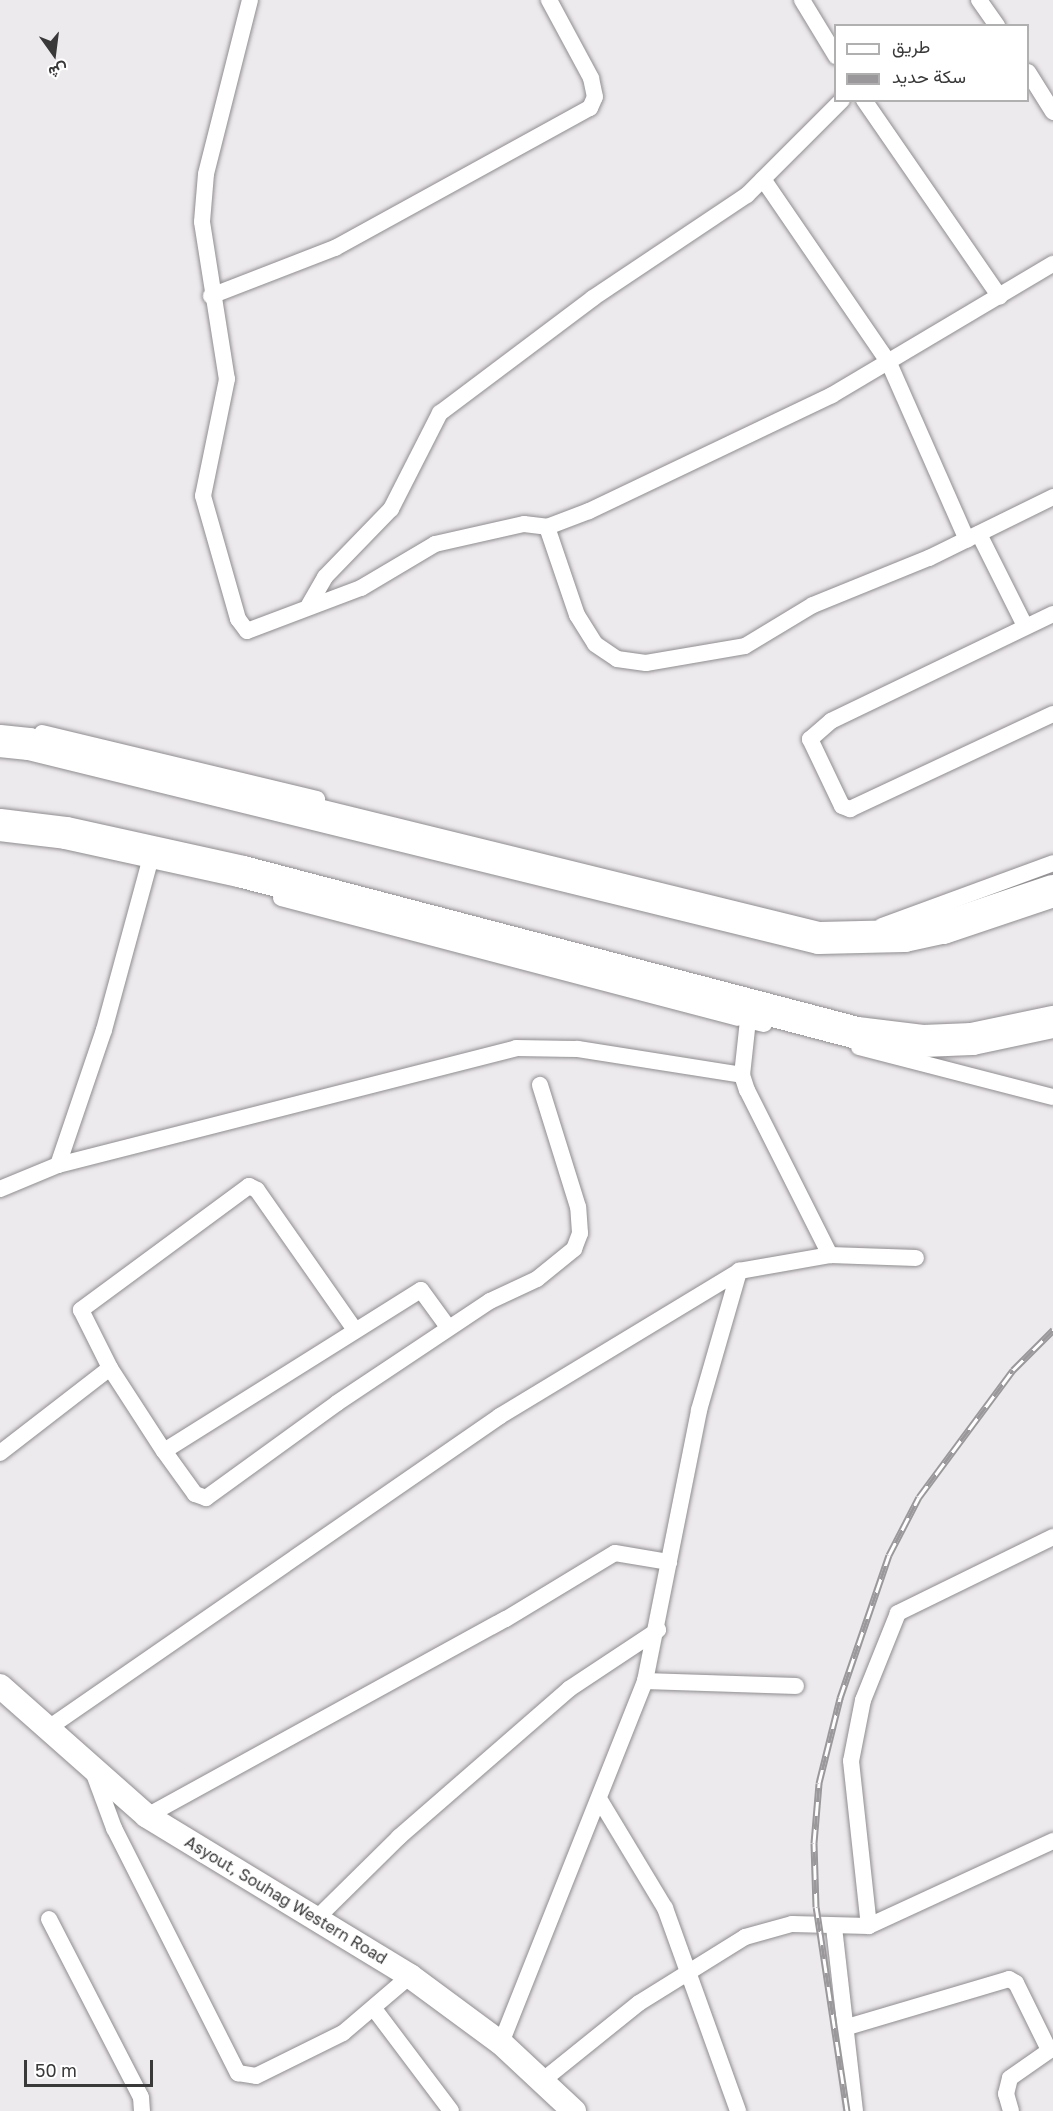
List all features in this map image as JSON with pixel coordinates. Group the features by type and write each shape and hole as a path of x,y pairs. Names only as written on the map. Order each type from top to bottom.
{"highway":[{"path":"0,741 52,749 819,938 923,932 1053,891"},
{"path":"0,825 66,833 243,872 857,1033 923,1041 972,1039 1053,1022"}],"main road":[{"name":"Asyout, Souhag Western Road","path":"0,1686 94,1773 147,1816 318,1917 410,1976 501,2043 574,2111"}],"street":[{"path":"250,0 202,200 211,296 227,386 203,496 225,579 247,631 309,605 361,588 435,544 524,524 547,527 889,363 1053,264"},
{"path":"211,296 335,248 590,108 594,97 591,78 549,0"},
{"path":"802,0 834,53"},
{"path":"980,0 996,24"},
{"path":"1029,74 1053,112"},
{"path":"309,605 325,577 391,509 440,413 763,179 840,102"},
{"path":"865,102 1000,297"},
{"path":"763,179 889,363 973,537 1025,627"},
{"path":"547,527 582,625 604,653 633,662 745,646 813,605 973,537 1053,497"},
{"path":"1053,614 820,727 811,744 842,806 850,809 1053,714"},
{"path":"0,726 99,743 437,831 845,926 894,923 1053,863"},
{"path":"0,835 149,864 748,1020 1050,1091"},
{"path":"58,1165 104,1030 149,864"},
{"path":"748,1020 742,1075 830,1255"},
{"path":"0,1189 58,1165 516,1048 578,1049 742,1075"},
{"path":"355,1330 257,1190 249,1186 83,1304 81,1316 110,1368 164,1450 195,1494 206,1498 448,1327 537,1279 574,1250 580,1233 578,1207 540,1085"},
{"path":"47,1729 500,1416 739,1271 830,1255 916,1258"},
{"path":"501,2043 601,1802 645,1681 658,1630 699,1410 739,1271"},
{"path":"164,1450 424,1289 448,1327"},
{"path":"0,1454 110,1368"},
{"path":"870,1926 850,1761 863,1700 893,1620 909,1604 1053,1537"},
{"path":"147,1816 506,1619 615,1553 669,1562"},
{"path":"318,1917 399,1837 569,1689 658,1630"},
{"path":"645,1681 796,1686"},
{"path":"94,1773 114,1828 238,2073 256,2076 375,2010 410,1976"},
{"path":"601,1802 665,1908 738,2111"},
{"path":"542,2081 686,1970 767,1929 792,1924 834,1928 870,1926 1053,1841"},
{"path":"49,1919 141,2097 142,2111"},
{"path":"834,1928 855,2111"},
{"path":"844,2028 1009,1979 1016,1983 1051,2049 1010,2078 1006,2094 1011,2111"},
{"path":"375,2010 451,2111"}],"railway":[{"path":"847,2111 816,1907 814,1843 819,1783 840,1698 889,1555 919,1497 1013,1370 1053,1330"}]}
